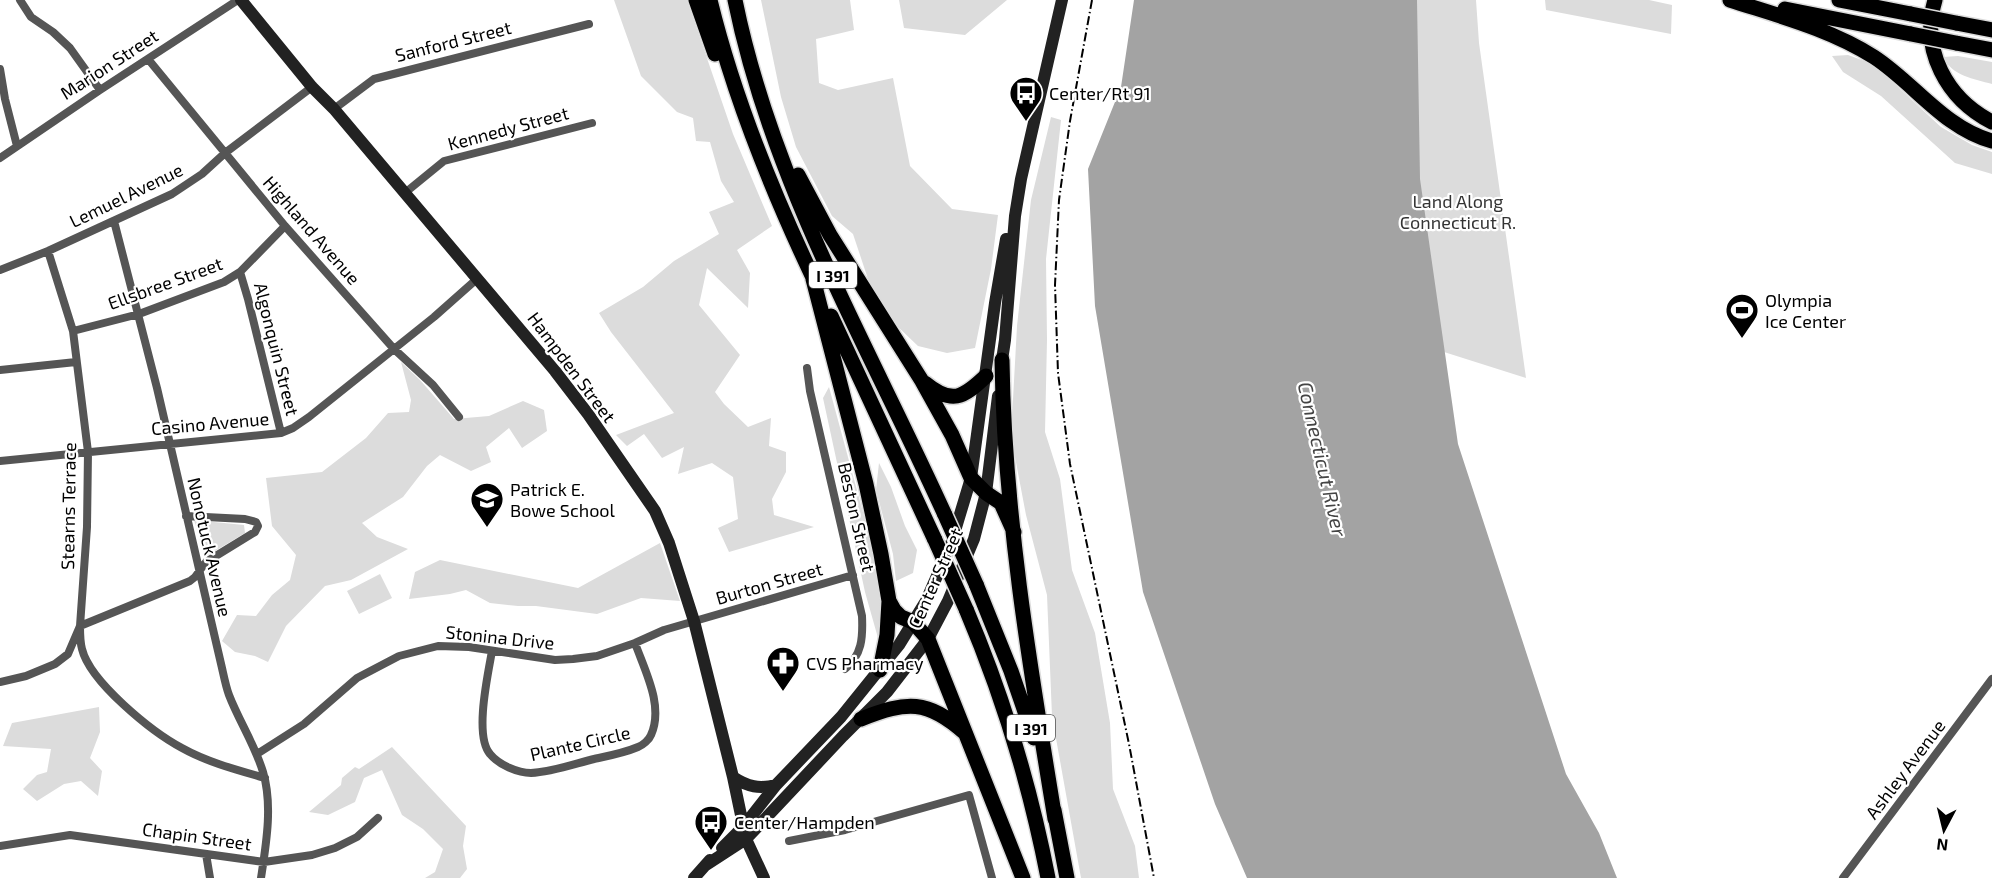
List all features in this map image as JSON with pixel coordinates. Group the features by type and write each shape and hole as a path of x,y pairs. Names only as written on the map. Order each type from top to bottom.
{"highway":[{"path":"696,0 723,74 750,127"},
{"path":"710,0 730,70 750,127"},
{"name":"I 391","path":"736,0 741,28 766,111 791,182 945,515 1000,642 1041,760 1056,819 1067,878"},
{"path":"1730,0 1820,30 1853,44 1891,69 1960,127 1992,141"},
{"path":"1738,0 1992,50"},
{"path":"1839,0 1992,30"},
{"path":"1935,0 1930,21 1930,34 1935,57 1945,79 1969,104 1992,116"},
{"path":"1945,79 1967,106 1992,122"},
{"path":"766,111 823,223 922,381 952,435 971,478 986,494 1001,503 1014,531"},
{"name":"I 391","path":"750,127 778,201 935,540 995,682 1015,740 1031,799 1048,878"},
{"path":"813,279 866,484 881,554 889,602 887,635 880,670"},
{"path":"1002,360 1003,432 1014,531 1033,685 1056,819"},
{"path":"922,381 936,392 948,396 959,396 969,392 986,376"},
{"path":"889,602 901,616 913,621 928,639 1023,878"},
{"path":"861,718 903,705 919,707 945,716 967,736"}],"main road":[{"name":"Hampden Street","path":"240,0 312,87 406,192 555,371 588,414 655,511 669,543 694,621 745,833 764,878"},
{"name":"Center Street","path":"694,878 705,865 745,833 887,692 928,639 963,568 974,540 986,494 1002,360 1015,216 1021,179 1062,0"},
{"name":"Center Street","path":"745,833 776,785 841,717 898,645 926,601 951,544 971,478 995,303 1007,235 1015,216"},
{"path":"733,777 754,787 776,785"}],"street":[{"path":"20,0 31,16 70,48 100,90"},
{"name":"Marion Street","path":"0,158 148,58 240,0"},
{"name":"Sanford Street","path":"334,109 374,79 588,24"},
{"name":"Highland Avenue","path":"148,58 285,226 394,349 433,385 459,417"},
{"path":"0,75 16,146"},
{"name":"Lemuel Avenue","path":"0,270 48,251 188,185 225,153 312,87"},
{"name":"Kennedy Street","path":"406,192 444,161 592,123"},
{"name":"Nonotuck Avenue","path":"114,221 139,314 229,695 257,754 265,778 267,806 261,878"},
{"name":"Ellsbree Street","path":"74,331 139,314 224,282 240,272 285,226"},
{"name":"Stearns Terrace","path":"0,682 26,676 55,664 68,654 80,626 87,527 88,452 74,331 48,251"},
{"name":"Algonquin Street","path":"240,272 281,434"},
{"name":"Casino Avenue","path":"0,461 281,434 309,417 434,317 478,278"},
{"path":"0,370 76,363"},
{"name":"Beston Street","path":"807,368 810,391 862,616 863,639 859,651 845,669"},
{"path":"186,516 245,519 256,522 258,526 255,532 206,562 190,581 80,626 82,649 96,677 143,722 181,748 214,762 265,778"},
{"name":"Burton Street","path":"694,621 853,575"},
{"name":"Stonina Drive","path":"257,754 304,724 357,678 399,656 438,646 469,647 545,659 573,659 597,656 694,621"},
{"name":"Plante Circle","path":"492,651 482,719 483,734 489,754 512,769 529,773 620,753 640,747 650,738 656,721 655,699 635,643"},
{"name":"Ashley Avenue","path":"1843,878 1992,679"},
{"path":"789,841 845,830 969,795 992,878"},
{"name":"Chapin Street","path":"0,846 70,835 264,862 312,855 335,848 357,837 378,818"},
{"path":"206,854 210,878"}],"green space":[{"path":"614,0 687,0 733,134 772,226 737,250 750,273 748,308 707,268 699,305 740,355 715,392 748,427 771,418 769,446 786,452 786,472 772,499 774,515 814,527 729,552 718,528 738,519 733,477 712,463 678,474 684,447 662,458 644,434 627,446 616,435 674,413 611,332 599,313 643,287 674,261 719,234 709,212 734,202 721,181 710,142 696,141 693,118 677,112 641,76"},
{"path":"761,0 850,0 854,30 816,39 819,83 838,90 893,78 910,166 952,209 998,215 991,269 975,348 947,353 918,346 896,325 870,285 853,234 832,216 796,147 781,97"},
{"path":"899,0 1007,0 965,35 904,28"},
{"name":"Land Along Connecticut R.","path":"1388,0 1476,0 1479,43 1526,378 1444,352"},
{"path":"1545,0 1649,0 1672,5 1671,34 1546,10"},
{"path":"1848,55 1873,64 1941,127 1972,145 1992,152 1992,174 1955,163 1881,96 1843,72 1832,56"},
{"path":"1958,56 1992,62 1992,84 1958,73 1943,57"},
{"path":"1051,117 1061,120 1046,259 1045,432 1060,479 1072,570 1095,633 1110,723 1113,789 1135,846 1139,878 1081,878 1052,716 1047,595 1026,515 1011,436 1017,326 1031,200"},
{"path":"401,362 454,419 489,416 523,401 544,410 547,431 522,448 509,428 486,447 491,462 471,471 440,455 427,466 403,497 362,523 377,537 408,549 351,580 325,586 286,626 268,662 255,656 235,652 222,641 237,615 256,616 272,595 290,580 296,555 272,526 266,478 322,472 366,438 388,413 409,412 411,400"},
{"path":"829,387 871,542 881,606 878,638 865,592 823,398"},
{"path":"879,463 917,550 913,573 896,581 893,554 876,490"},
{"path":"194,520 244,525 245,533 205,557"},
{"path":"660,543 680,601 641,598 597,614 490,603 466,590 409,599 415,572 440,560 578,588"},
{"path":"380,574 392,598 359,614 347,591"},
{"path":"99,707 100,732 90,758 102,771 98,796 81,781 64,784 37,801 23,789 37,775 47,772 51,749 3,746 12,723"},
{"path":"392,747 466,826 463,846 467,869 460,878 425,878 435,872 443,849 423,829 402,815 382,770 364,778 355,802 328,815 309,812 341,785 342,778 355,767 359,769"}],"water":[{"name":"Connecticut River","path":"1134,0 1417,0 1420,179 1458,444 1566,774 1599,833 1617,878 1247,878 1215,804 1143,592 1095,306 1088,169 1121,87"}],"railway":[{"path":"1092,0 1070,121 1059,200 1055,285 1058,373 1070,464 1129,744 1154,878"}],"place":[{"name":"Center/Rt 91","path":"1026,122"},
{"name":"Olympia Ice Center","path":"1742,339"},
{"name":"Patrick E. Bowe School","path":"487,528"},
{"name":"CVS Pharmacy","path":"783,692"},
{"name":"Center/Hampden","path":"711,851"}]}
